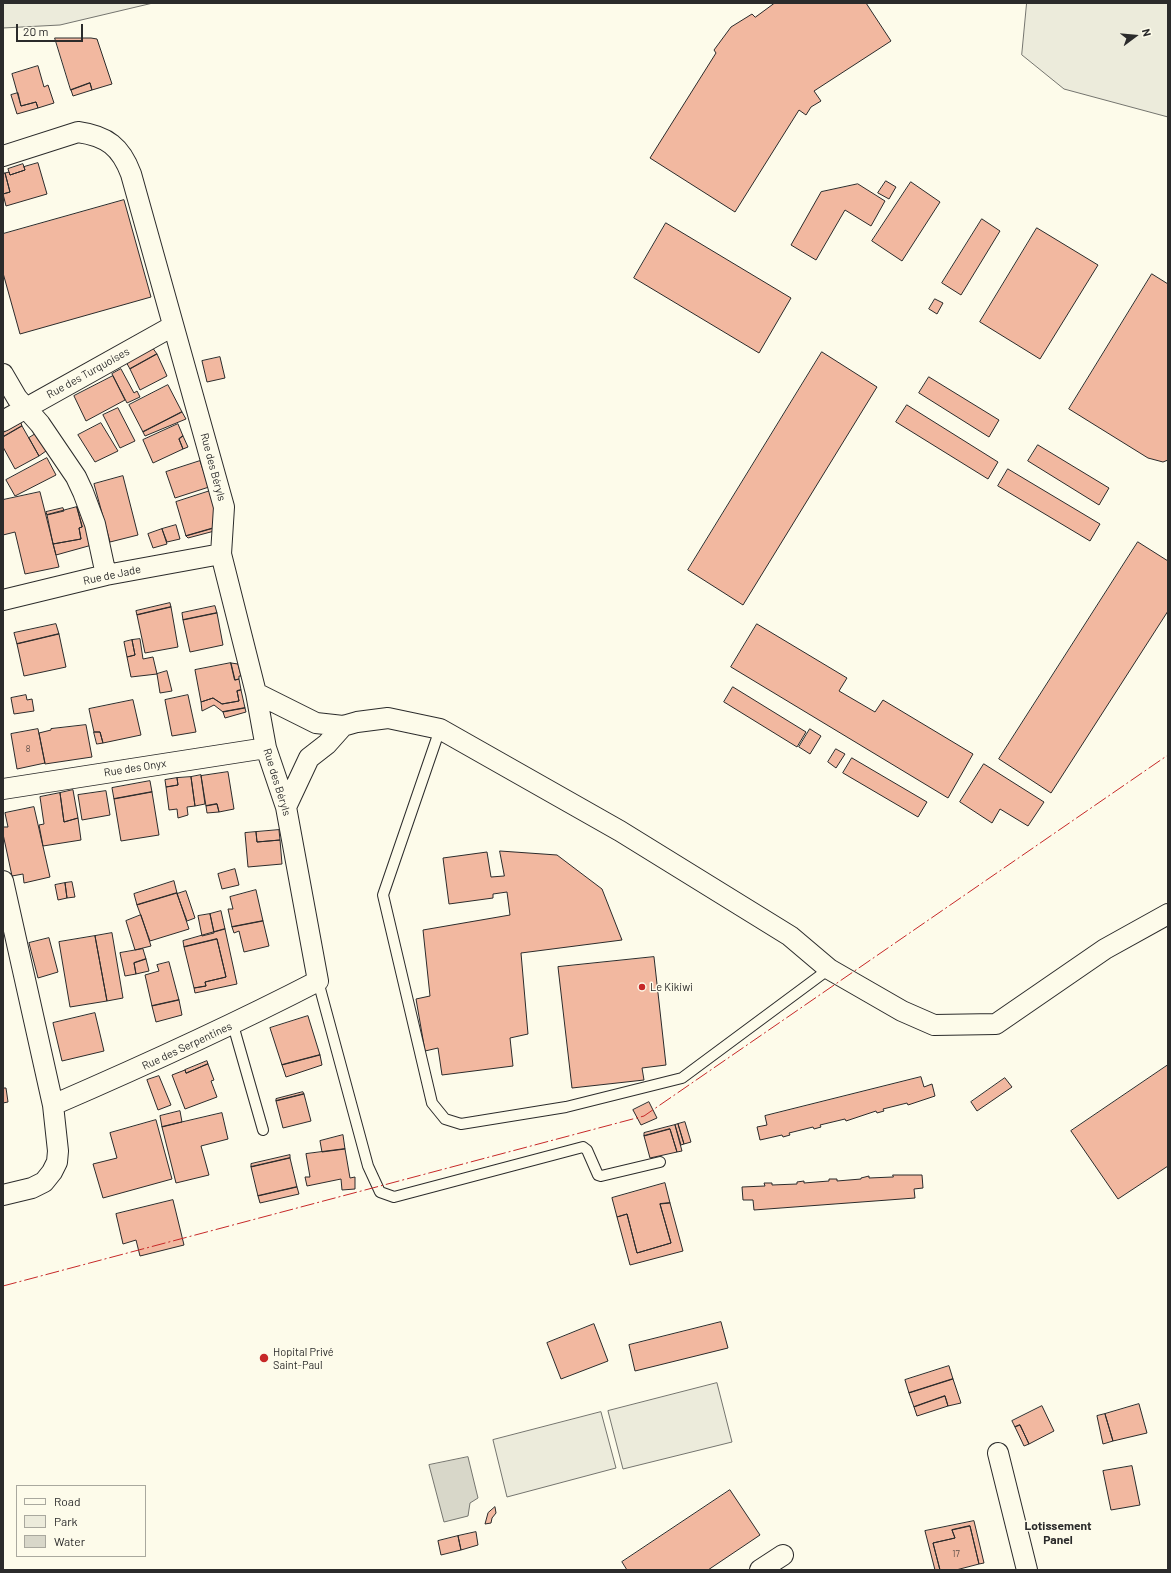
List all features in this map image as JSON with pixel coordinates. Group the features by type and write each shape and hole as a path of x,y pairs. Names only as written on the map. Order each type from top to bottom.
{"street":[{"name":"Rue des Béryls","path":"3,156 78,132 102,137 126,160 224,507 221,554 256,693 266,748 286,807 318,981"},
{"name":"Rue des Turquoises","path":"3,421 173,326"},
{"path":"3,374 17,398 25,409 40,424 76,477 95,524 106,575"},
{"name":"Rue de Jade","path":"3,600 106,575 221,554"},
{"path":"256,693 316,723 343,726 356,722 388,718 440,729 633,839 790,936 829,969 902,1011 934,1025 996,1024 1105,949 1168,914"},
{"path":"286,807 309,758 328,744 343,726"},
{"name":"Rue des Onyx","path":"3,789 266,748"},
{"path":"3,882 53,1105 58,1151 57,1162 52,1172 44,1182 32,1188 3,1195"},
{"name":"Rue des Serpentines","path":"53,1105 155,1061 233,1025 318,981"},
{"path":"998,1453 1026,1570"},
{"path":"760,1570 783,1555"}],"lane":[{"path":"440,729 383,895 432,1103 445,1119 461,1124 566,1107 682,1078 829,969"},
{"path":"318,981 368,1166 380,1192 394,1197 583,1147 587,1150 598,1175 602,1176 660,1162"},
{"path":"233,1025 263,1130"}],"green space":[{"path":"3,3 153,3 60,25 3,28"},
{"path":"1027,3 1168,3 1168,117 1064,89 1022,55"},
{"path":"717,1383 732,1442 623,1469 608,1411"},
{"path":"601,1412 616,1468 507,1497 493,1440"}],"water":[{"path":"468,1457 478,1498 470,1503 468,1516 444,1522 429,1465"}],"building":[{"path":"775,3 866,3 891,41 814,91 821,101 811,107 806,115 799,110 735,212 650,158 716,53 714,50 731,27 752,14 755,17"},
{"path":"55,38 97,39 112,84 92,90 90,83 71,90"},
{"path":"38,66 44,87 48,85 54,103 38,108 36,102 21,106 12,74"},
{"path":"90,83 92,90 73,96 71,90"},
{"path":"18,93 21,106 36,102 38,108 17,114 11,95"},
{"path":"38,163 47,194 6,206 3,194 10,192 5,173 9,172 10,175 25,170 24,167"},
{"path":"23,164 25,170 10,175 8,169"},
{"path":"3,173 5,173 10,192 3,194"},
{"path":"886,181 896,187 889,199 878,193"},
{"path":"911,182 940,202 902,261 872,241"},
{"path":"858,184 885,201 871,226 845,210 816,260 791,245 821,192"},
{"path":"124,200 151,297 20,334 3,273 3,234"},
{"path":"982,219 1000,231 961,295 942,283"},
{"path":"666,223 791,298 759,353 634,278"},
{"path":"1037,228 1098,265 1040,359 980,322"},
{"path":"1152,274 1168,284 1168,460 1163,462 1148,458 1069,409"},
{"path":"935,299 943,303 937,314 929,309"},
{"path":"152,347 157,354 130,369 125,360"},
{"path":"822,352 877,387 743,605 688,570"},
{"path":"157,354 167,376 140,390 130,369"},
{"path":"220,357 225,378 207,382 202,361"},
{"path":"121,369 134,393 137,391 140,397 127,403 112,374"},
{"path":"113,376 125,400 86,421 74,396"},
{"path":"929,377 999,420 989,437 919,393"},
{"path":"168,385 182,412 143,432 129,405"},
{"path":"907,405 998,462 988,479 896,422"},
{"path":"118,408 135,441 120,448 103,415"},
{"path":"182,412 186,419 145,436 143,432"},
{"path":"21,423 22,426 3,437 3,433"},
{"path":"101,423 118,451 95,462 78,435"},
{"path":"178,424 183,436 179,439 183,449 153,463 143,440"},
{"path":"22,426 39,456 15,469 3,447 3,437"},
{"path":"37,433 46,451 39,456 29,438"},
{"path":"183,436 188,447 183,449 179,439"},
{"path":"1038,445 1109,488 1099,505 1028,461"},
{"path":"47,458 56,475 15,496 6,480"},
{"path":"200,461 209,487 175,498 166,472"},
{"path":"1008,469 1100,524 1090,541 998,486"},
{"path":"123,476 138,535 110,542 94,484"},
{"path":"210,491 221,526 186,536 176,502"},
{"path":"40,492 59,567 25,574 15,532 3,535 3,500"},
{"path":"77,507 82,527 79,528 81,539 53,544 47,515"},
{"path":"77,507 82,507 92,545 56,555 53,544 81,539 79,528 82,527"},
{"path":"63,508 64,511 47,515 46,512"},
{"path":"176,525 180,539 167,542 162,529"},
{"path":"221,526 222,529 188,538 186,536"},
{"path":"162,529 167,544 153,548 148,534"},
{"path":"1138,542 1168,561 1168,611 1051,793 999,759"},
{"path":"170,603 171,607 137,615 136,611"},
{"path":"215,606 217,613 183,620 182,613"},
{"path":"171,607 178,647 145,653 137,615"},
{"path":"217,613 223,645 190,652 183,620"},
{"path":"56,624 59,634 17,644 14,633"},
{"path":"757,624 847,678 839,691 875,712 883,700 973,754 948,798 731,667"},
{"path":"59,634 66,667 24,676 17,644"},
{"path":"140,639 143,659 153,657 157,674 131,677 127,657 135,655 132,640"},
{"path":"132,640 135,655 127,657 124,642"},
{"path":"231,663 235,680 239,679 241,690 237,691 239,701 222,704 213,698 201,702 195,670"},
{"path":"231,663 238,664 241,676 239,676 239,679 235,680"},
{"path":"167,671 172,691 160,693 157,674"},
{"path":"733,687 806,732 797,747 724,702"},
{"path":"241,690 245,708 223,712 214,705 202,711 201,702 213,698 222,704 239,701 237,691"},
{"path":"26,695 27,700 32,699 34,711 14,714 11,698"},
{"path":"188,695 196,732 172,736 165,700"},
{"path":"133,700 141,735 103,743 100,732 94,732 89,709"},
{"path":"245,708 246,712 225,718 223,712"},
{"path":"86,725 92,757 45,764 39,733 51,729"},
{"path":"38,729 45,763 17,769 11,734"},
{"path":"810,729 821,736 810,754 799,747"},
{"path":"94,732 100,732 103,743 97,744"},
{"path":"836,749 845,754 836,768 828,762"},
{"path":"852,758 927,802 918,817 843,773"},
{"path":"984,764 1044,802 1028,826 1000,809 992,823 960,802"},
{"path":"228,772 234,809 219,812 217,804 206,806 201,776"},
{"path":"201,775 205,804 195,806 191,777"},
{"path":"191,777 195,806 187,807 188,815 178,818 177,809 169,810 166,787 178,785 177,778"},
{"path":"177,778 178,785 166,787 165,780"},
{"path":"150,781 152,792 114,799 112,788"},
{"path":"73,790 78,818 64,822 60,793"},
{"path":"106,791 110,815 82,820 78,795"},
{"path":"152,792 159,835 121,841 114,799"},
{"path":"60,793 64,822 78,818 81,840 43,846 39,825 44,824 40,797"},
{"path":"217,804 219,812 207,813 206,806"},
{"path":"34,807 50,877 24,883 23,874 12,876 3,834 3,827 8,827 5,813"},
{"path":"279,830 280,840 257,842 256,832"},
{"path":"256,832 257,842 280,840 282,864 248,867 245,833"},
{"path":"500,851 557,855 602,889 622,940 521,953 528,1034 510,1038 513,1066 442,1075 438,1048 425,1051 416,999 430,996 423,930 510,915 507,892 493,894 493,898 449,904 443,858 487,852 491,877 504,876"},
{"path":"235,869 239,885 222,889 218,874"},
{"path":"174,881 177,893 137,905 134,894"},
{"path":"72,882 75,897 67,898 65,883"},
{"path":"65,883 67,898 58,900 55,885"},
{"path":"256,890 263,921 232,927 228,909 233,909 230,897"},
{"path":"186,891 195,918 187,921 177,894"},
{"path":"177,893 189,929 150,941 137,905"},
{"path":"221,911 225,929 214,932 210,914"},
{"path":"210,914 214,933 202,936 198,916"},
{"path":"141,915 151,946 135,950 126,921"},
{"path":"263,921 269,946 244,952 239,931 234,933 232,927"},
{"path":"225,929 237,984 195,993 194,988 206,986 205,982 226,977 217,939 184,947 183,941"},
{"path":"112,933 123,998 107,1001 95,936"},
{"path":"95,936 107,1001 70,1007 59,942"},
{"path":"49,938 58,972 38,978 29,943"},
{"path":"217,939 226,977 205,982 206,986 194,988 184,947"},
{"path":"143,949 146,959 134,963 136,974 125,976 120,953"},
{"path":"654,957 666,1065 642,1068 644,1080 572,1088 558,967"},
{"path":"146,959 149,971 136,974 134,963"},
{"path":"169,962 179,1000 152,1006 145,975 159,971 157,965"},
{"path":"179,1000 182,1015 156,1022 152,1006"},
{"path":"95,1013 104,1051 62,1061 53,1023"},
{"path":"308,1016 320,1055 282,1065 270,1028"},
{"path":"320,1055 322,1065 286,1077 282,1065"},
{"path":"207,1061 208,1064 186,1073 185,1070"},
{"path":"208,1064 214,1080 211,1081 217,1097 185,1109 172,1075 185,1070 186,1073"},
{"path":"1168,1065 1168,1166 1118,1199 1071,1131"},
{"path":"159,1076 171,1105 158,1110 147,1080"},
{"path":"921,1077 924,1087 932,1084 935,1096 908,1105 907,1103 883,1109 884,1111 877,1113 876,1111 846,1121 845,1119 820,1125 821,1127 814,1129 813,1127 789,1133 790,1135 783,1137 782,1135 760,1140 757,1127 767,1125 765,1116"},
{"path":"1005,1078 1012,1087 977,1111 971,1102"},
{"path":"3,1088 6,1088 8,1102 3,1103"},
{"path":"303,1092 304,1094 276,1101 276,1099"},
{"path":"304,1094 311,1121 283,1128 276,1101"},
{"path":"649,1102 657,1118 641,1125 633,1110"},
{"path":"180,1111 182,1122 162,1127 160,1116"},
{"path":"222,1113 228,1139 201,1146 209,1175 176,1183 162,1127"},
{"path":"156,1120 172,1179 103,1198 93,1164 117,1158 110,1133"},
{"path":"685,1122 691,1142 684,1144 678,1124"},
{"path":"678,1124 684,1144 681,1145 675,1125"},
{"path":"675,1125 682,1151 677,1152 670,1129 644,1136 644,1133"},
{"path":"670,1129 677,1152 650,1158 644,1136"},
{"path":"343,1135 345,1149 322,1152 320,1141"},
{"path":"345,1149 350,1178 355,1177 355,1189 342,1190 341,1179 307,1186 305,1177 310,1177 306,1154"},
{"path":"290,1155 290,1158 251,1167 251,1164"},
{"path":"290,1158 297,1187 258,1196 251,1167"},
{"path":"893,1175 922,1175 923,1188 914,1189 915,1198 754,1210 753,1200 743,1200 742,1187 765,1186 764,1183 772,1183 772,1185 797,1184 797,1182 804,1181 804,1183 837,1179 837,1181 861,1179 869,1176 869,1178 893,1177"},
{"path":"665,1183 670,1203 660,1204 671,1243 637,1253 627,1214 617,1217 612,1198"},
{"path":"297,1187 299,1194 260,1203 258,1196"},
{"path":"173,1200 184,1245 140,1256 136,1240 123,1244 116,1214"},
{"path":"670,1203 683,1251 630,1265 617,1217 627,1214 637,1253 671,1243 660,1204"},
{"path":"721,1322 728,1348 635,1371 629,1345"},
{"path":"594,1324 608,1361 561,1379 547,1343"},
{"path":"949,1366 953,1379 909,1393 905,1380"},
{"path":"953,1379 961,1403 948,1406 945,1396 914,1407 909,1393"},
{"path":"945,1396 948,1406 917,1416 914,1407"},
{"path":"1139,1404 1147,1433 1113,1441 1105,1414"},
{"path":"1042,1406 1054,1431 1029,1444 1020,1425 1015,1427 1012,1421"},
{"path":"1105,1414 1113,1441 1103,1444 1097,1416"},
{"path":"1020,1425 1029,1444 1024,1446 1015,1427"},
{"path":"1132,1466 1140,1505 1111,1510 1103,1471"},
{"path":"730,1490 760,1535 708,1570 627,1570 622,1562"},
{"path":"495,1507 496,1513 492,1518 491,1523 485,1524 488,1513"},
{"path":"974,1521 984,1563 979,1564 970,1526 952,1530 955,1538 933,1543 940,1570 935,1570 925,1531"},
{"path":"970,1526 979,1564 956,1570 940,1570 933,1543 955,1538 952,1530"},
{"path":"476,1532 478,1545 461,1550 458,1536"},
{"path":"458,1536 461,1550 441,1555 438,1541"}],"power":[{"path":"3,1286 644,1116 1168,755"}],"place":[{"name":"Le Kikiwi","path":"642,987"},
{"name":"Hopital Privé Saint-Paul","path":"264,1358"}],"district":[{"name":"Lotissement Panel","path":"1058,1533"}]}
